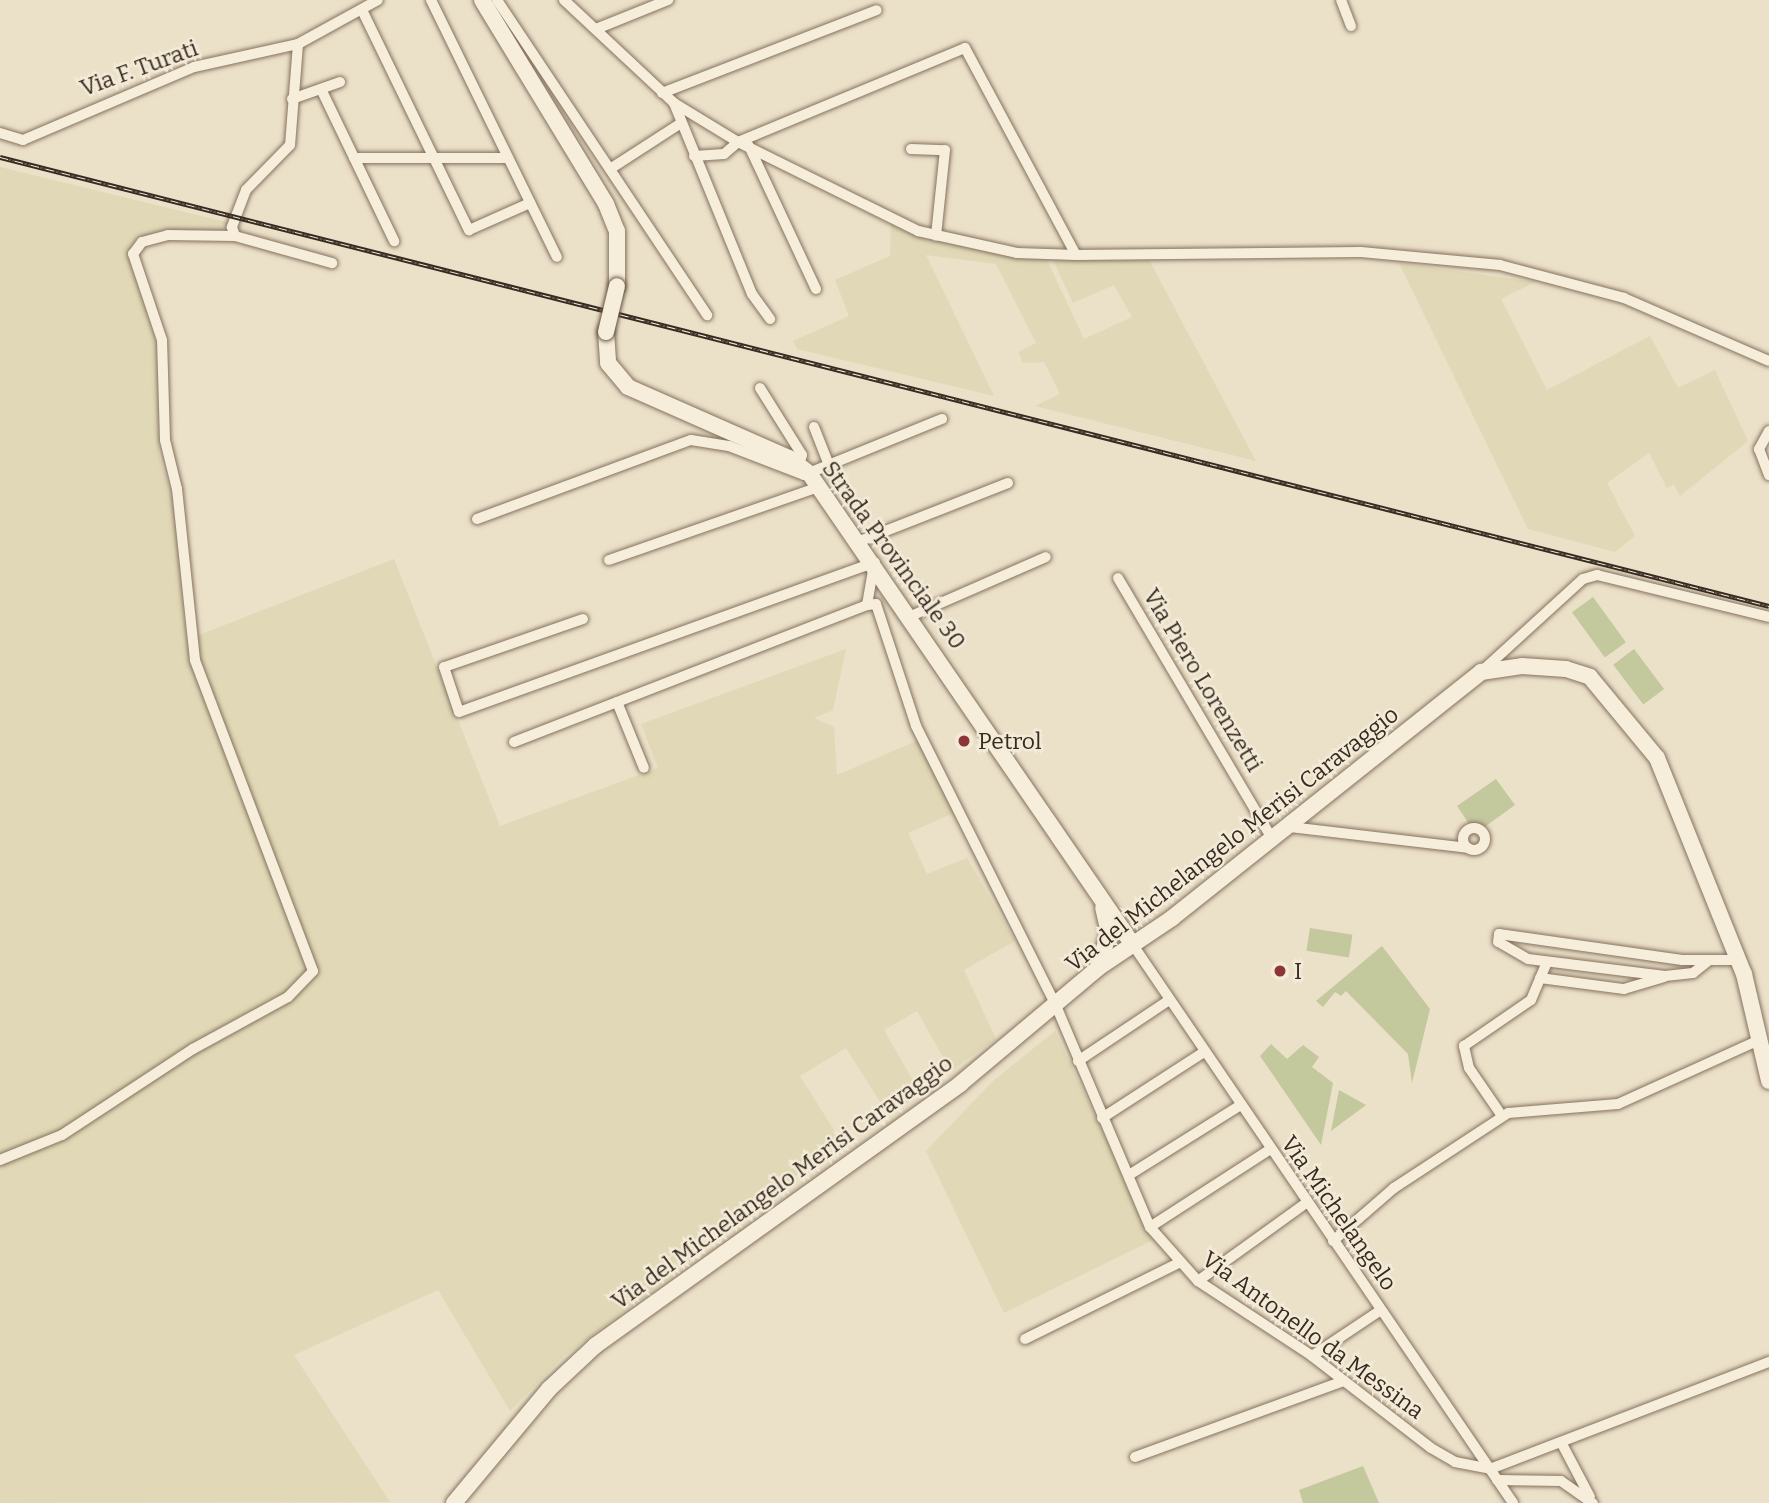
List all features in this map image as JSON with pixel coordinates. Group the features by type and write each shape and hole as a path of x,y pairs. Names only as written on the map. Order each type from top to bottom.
{"street":[{"name":"Via F. Turati","path":"0,133 23,140 194,67 298,44 378,0"},
{"path":"431,0 557,257"},
{"name":"Strada Provinciale 30","path":"482,0 606,204 617,231 617,286 606,332 608,363 628,387 804,469 875,562 1133,945"},
{"path":"497,0 707,315"},
{"path":"564,0 674,103 743,144 936,236 1017,253 1076,255 1360,252 1500,265 1623,298 1769,361"},
{"path":"596,29 668,0"},
{"path":"1341,0 1351,26"},
{"path":"362,10 469,230 530,203"},
{"path":"662,93 877,10"},
{"path":"235,236 232,227 246,190 290,145 298,44"},
{"path":"694,156 724,154 965,48 1076,255"},
{"path":"292,99 340,82"},
{"path":"321,89 394,241"},
{"path":"674,103 752,294 770,319"},
{"path":"610,169 646,150 681,123"},
{"path":"743,144 816,289"},
{"path":"911,149 945,150 936,236"},
{"path":"354,158 508,158"},
{"path":"0,1160 62,1135 193,1049 288,997 313,971 195,660 177,489 165,440 162,340 133,254 142,242 168,235 235,236 332,263"},
{"path":"760,388 803,455 804,469"},
{"path":"477,519 691,440 745,452 791,474 829,465 942,419"},
{"path":"814,427 829,465"},
{"path":"1769,431 1759,449 1769,475"},
{"path":"860,541 1008,483"},
{"path":"610,560 820,487"},
{"path":"911,615 1046,557"},
{"path":"514,742 867,605 875,562"},
{"path":"583,620 444,667 459,712 875,562"},
{"path":"1481,672 1583,579 1597,575 1769,617"},
{"name":"Via Piero Lorenzetti","path":"1118,578 1273,840"},
{"name":"Via Antonello da Messina","path":"867,605 876,604 916,726 1057,1008 1077,1061 1150,1227 1179,1263 1198,1281 1312,1356 1443,1455 1489,1469"},
{"path":"1481,672 1522,666 1566,668 1590,677 1657,758 1738,960 1769,1081"},
{"name":"Via del Michelangelo Merisi Caravaggio","path":"454,1503 550,1389 596,1345 1057,1008 1098,968 1133,945 1290,827 1481,672"},
{"path":"617,702 644,768"},
{"path":"1290,827 1468,848"},
{"path":"1098,968 1108,933 1101,899"},
{"path":"1665,976 1513,956 1498,942 1499,934 1708,961 1738,960"},
{"name":"Via Michelangelo","path":"1133,945 1269,1150 1513,1503"},
{"path":"1540,978 1624,989 1665,976 1693,973 1708,961"},
{"path":"1502,1116 1469,1068 1464,1046 1531,1000 1547,962"},
{"path":"1077,1061 1170,1000"},
{"path":"1333,1241 1394,1188 1502,1116 1618,1104 1759,1040"},
{"path":"1102,1118 1204,1052"},
{"path":"1129,1175 1240,1106"},
{"path":"1150,1227 1269,1150"},
{"path":"1198,1281 1306,1203"},
{"path":"1025,1339 1179,1263"},
{"path":"1312,1356 1381,1310"},
{"path":"1489,1469 1769,1362"},
{"path":"1135,1457 1344,1381"},
{"path":"1560,1442 1592,1501"},
{"path":"1497,1480 1561,1480 1592,1501"}],"shaded area":[{"path":"0,167 230,223 221,231 138,240 128,253 162,361 159,454 176,510 184,622 199,685 310,966 301,986 72,1125 0,1158"},
{"path":"891,221 936,241 1046,258 1084,339 1132,317 1114,285 1073,303 1052,258 1147,256 1256,461 1035,406 1060,394 1044,362 1023,363 1018,352 1036,343 996,264 926,255 994,396 797,349 793,341 849,316 835,280 890,256"},
{"path":"1399,263 1535,282 1501,299 1547,390 1650,336 1678,388 1715,370 1748,441 1680,496 1674,484 1667,488 1649,453 1607,483 1635,536 1615,552 1528,529"},
{"path":"394,559 500,826 658,768 641,724 846,649 833,710 814,718 834,727 837,775 919,740 954,813 908,833 927,874 967,858 1015,941 964,970 996,1039 951,1071 917,1011 884,1030 920,1093 889,1116 846,1048 800,1076 844,1146 719,1224 703,1225 697,1236 706,1244 688,1264 564,1356 510,1411 438,1290 294,1355 390,1502 0,1503 0,1163 295,997 317,974 212,702 194,637"},
{"path":"1055,1031 1153,1240 1004,1313 926,1151 993,1081"}],"green space":[{"path":"1593,597 1626,642 1605,658 1572,612"},
{"path":"1634,649 1664,689 1643,705 1613,665"},
{"path":"1496,779 1515,805 1483,828 1470,825 1457,806"},
{"path":"1310,928 1352,935 1349,957 1306,951"},
{"path":"1382,946 1430,1009 1412,1083 1408,1054 1346,991 1341,996 1335,992 1323,1007 1316,1001"},
{"path":"1271,1044 1287,1059 1303,1045 1319,1057 1312,1067 1333,1083 1321,1145 1260,1056"},
{"path":"1339,1090 1366,1105 1331,1131"},
{"path":"1363,1466 1379,1503 1303,1503 1299,1490"}],"railway":[{"path":"0,157 1769,606"}],"place":[{"name":"Petrol","path":"964,741"},
{"name":"I","path":"1280,971"}]}
